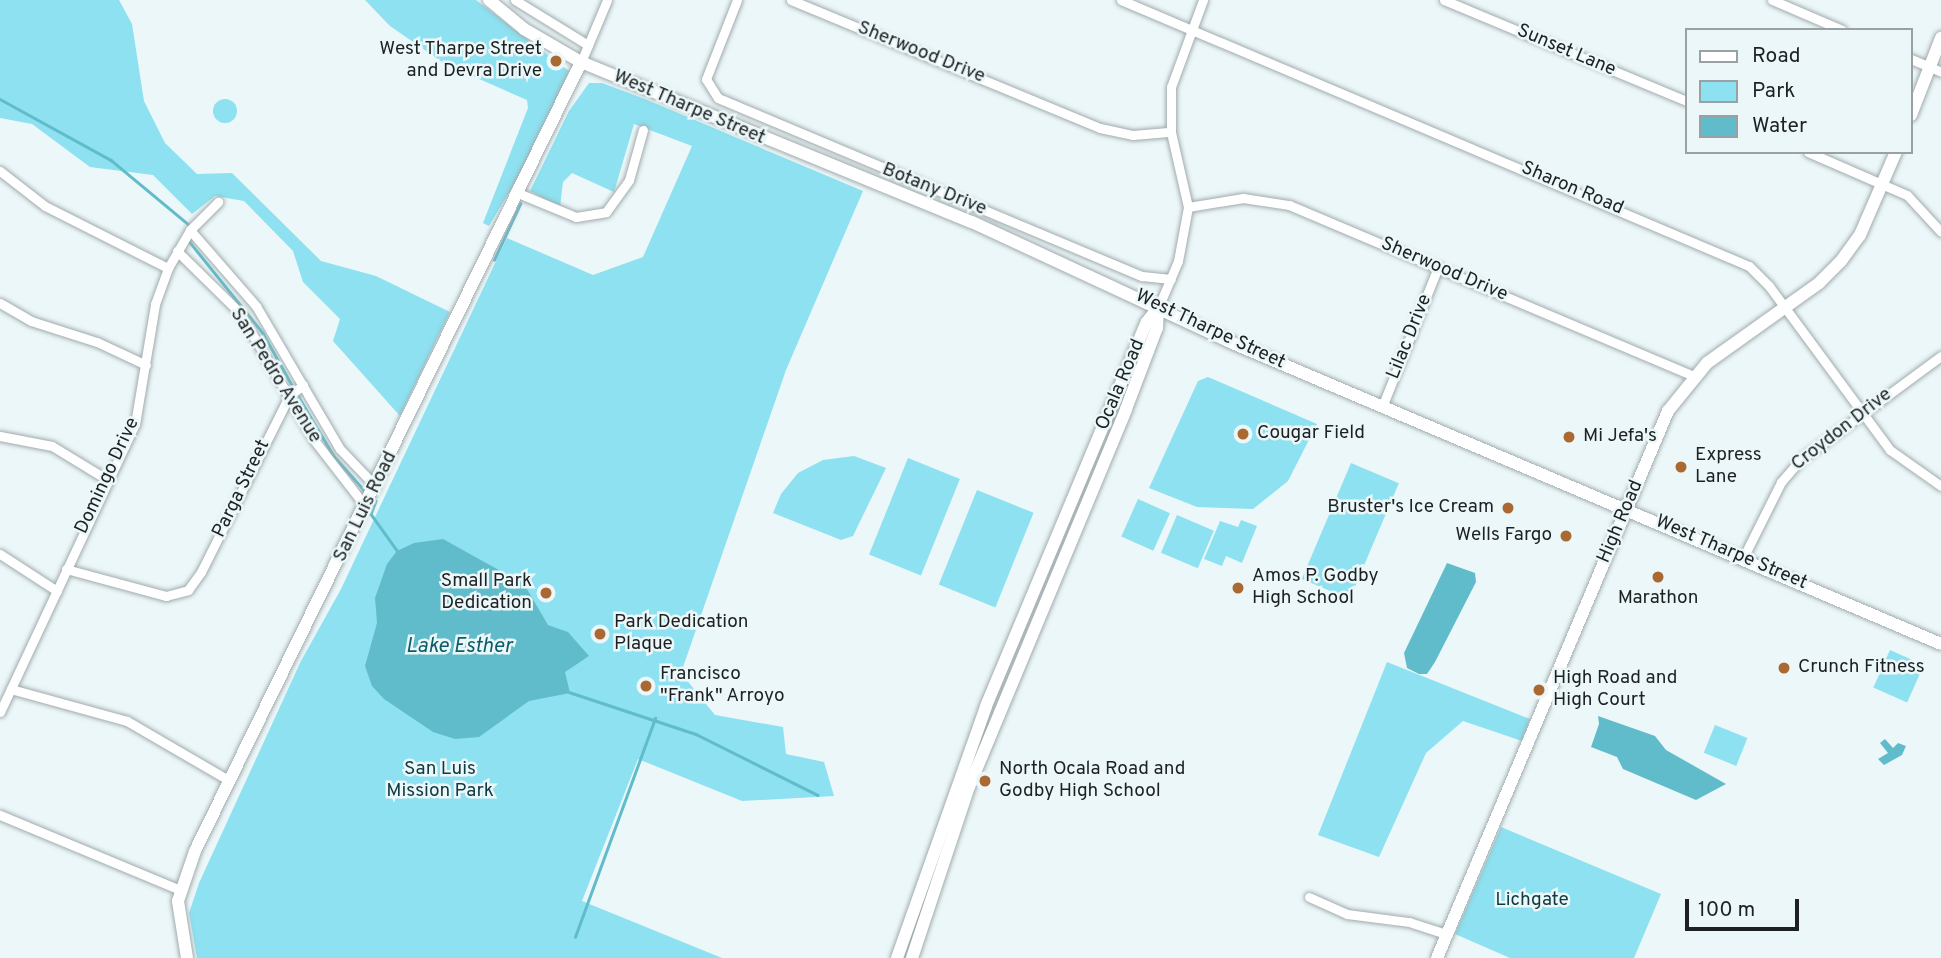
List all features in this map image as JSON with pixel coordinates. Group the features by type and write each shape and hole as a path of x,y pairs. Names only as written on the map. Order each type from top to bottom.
{"main road":[{"name":"West Tharpe Street","path":"489,0 530,33 582,62 972,222 1382,407 1626,508 1941,644"},
{"path":"1913,111 1936,70 1941,38"},
{"name":"San Luis Road","path":"180,890 230,781 366,508 582,62"},
{"name":"High Road","path":"1437,958 1668,411 1693,376 1785,308 1841,261 1860,235 1895,154"},
{"name":"Ocala Road","path":"897,958 946,808 986,706 1147,322 1158,308"},
{"name":"Ocala Road","path":"912,958 958,820 999,712 1157,328 1158,308"},
{"path":"1092,454 1105,459"},
{"path":"993,689 1006,695"},
{"path":"986,706 999,712"},
{"path":"946,808 958,820"},
{"path":"180,890 187,958"},
{"path":"916,901 927,911"},
{"path":"911,914 927,911"}],"street":[{"path":"515,0 589,45"},
{"path":"582,62 607,0"},
{"name":"Botany Drive","path":"737,0 706,84 714,96 735,108 1142,276 1171,278"},
{"name":"Sherwood Drive","path":"792,0 1100,128 1133,135 1171,132"},
{"name":"Sharon Road","path":"1121,0 1723,253 1759,274 1861,413 1900,459 1941,486"},
{"path":"1158,308 1184,242 1188,207 1171,132 1171,88 1190,29 1203,0"},
{"name":"Sunset Lane","path":"1444,0 1686,102"},
{"path":"1773,0 1837,28"},
{"path":"1913,60 1936,70"},
{"path":"518,193 576,217 607,212 629,180 643,130"},
{"path":"1813,154 1914,200 1941,232"},
{"path":"0,171 46,206 168,268"},
{"name":"Sherwood Drive","path":"1188,207 1243,198 1273,200 1693,376"},
{"name":"Domingo Drive","path":"1,706 135,424 155,304 168,268 190,230 218,202"},
{"name":"San Pedro Avenue","path":"190,230 256,306 341,449 376,487"},
{"name":"San Pedro Avenue","path":"177,251 240,313 325,457 366,508"},
{"name":"Lilac Drive","path":"1382,407 1438,267"},
{"path":"0,303 31,321 97,342 146,365"},
{"name":"Croydon Drive","path":"1743,558 1787,473 1861,413 1941,356"},
{"name":"Parga Street","path":"66,569 166,596 182,594 201,572 289,396 303,385"},
{"path":"0,436 52,446 108,480"},
{"path":"0,554 57,591"},
{"path":"11,689 127,721 230,781"},
{"path":"0,815 180,890"},
{"path":"1309,897 1347,914 1409,922 1447,934"}],"green space":[{"path":"0,0 119,0 132,24 144,101 165,143 197,174 232,173 321,261 376,276 450,312 400,416 333,341 340,319 303,282 293,251 244,201 215,196 192,214 153,175 90,167 32,124 0,118"},
{"path":"365,0 476,0 569,71 538,144 489,226 483,223 528,108 527,100 445,64 390,26"},
{"name":"San Luis Mission Park","path":"589,83 602,83 645,99 863,191 786,370 681,673 715,715 783,727 786,754 824,762 834,796 742,801 638,759 582,901 722,958 197,958 189,913 199,883 301,661 341,589 507,238 593,275 643,257 692,146 634,124 614,192 572,173 563,182 560,207 530,191 569,111"},
{"path":"225,99 234,102 237,111 234,120 225,123 216,120 213,111 216,102"},
{"name":"Cougar Field","path":"1208,377 1317,424 1288,481 1253,509 1197,507 1149,488 1198,381"},
{"path":"854,456 886,468 853,536 841,540 773,513 781,494 798,473 823,460"},
{"path":"908,458 960,479 921,575 869,554"},
{"path":"1351,463 1399,483 1350,599 1302,579"},
{"path":"977,490 1034,513 995,607 939,585"},
{"path":"1138,499 1170,513 1153,551 1121,536"},
{"path":"1177,515 1214,531 1198,568 1161,553"},
{"path":"1241,520 1257,526 1242,563 1226,556 1222,566 1204,559 1220,521 1238,527"},
{"path":"1890,650 1924,665 1907,703 1873,687"},
{"path":"1387,662 1530,719 1522,741 1463,721 1426,753 1379,857 1318,835"},
{"path":"1715,725 1747,738 1736,766 1704,753"},
{"name":"Lichgate","path":"1501,827 1661,894 1634,958 1510,958 1455,934"}],"water":[{"name":"Lake Esther","path":"443,539 524,584 548,625 568,632 589,656 565,672 570,693 529,701 479,737 455,739 433,732 384,699 372,686 365,666 377,623 375,598 387,564 397,551 414,543"},
{"path":"1447,563 1475,573 1476,582 1435,662 1427,674 1419,674 1407,668 1404,653"},
{"path":"1598,716 1655,736 1666,750 1726,784 1696,800 1623,769 1617,757 1591,747 1599,724"},
{"path":"1885,739 1893,748 1898,743 1906,746 1902,755 1884,765 1878,759 1888,753 1880,743"}],"waterway":[{"path":"0,99 111,160 188,224"},
{"path":"494,260 520,204"},
{"path":"189,241 263,333 292,385"},
{"path":"297,394 334,456 364,490"},
{"path":"376,501 371,514 399,553"},
{"path":"569,692 696,734 818,795"},
{"path":"575,937 655,718"}],"place":[{"name":"West Tharpe Street and Devra Drive","path":"556,61"},
{"name":"Cougar Field","path":"1243,434"},
{"name":"Mi Jefa's","path":"1569,437"},
{"name":"Express Lane","path":"1681,467"},
{"name":"Bruster's Ice Cream","path":"1508,508"},
{"name":"Wells Fargo","path":"1566,536"},
{"name":"Marathon","path":"1658,577"},
{"name":"Amos P. Godby High School","path":"1238,588"},
{"name":"Small Park Dedication","path":"546,593"},
{"name":"Park Dedication Plaque","path":"600,634"},
{"name":"Crunch Fitness","path":"1784,668"},
{"name":"Francisco \"Frank\" Arroyo","path":"646,686"},
{"name":"High Road and High Court","path":"1539,690"},
{"name":"North Ocala Road and Godby High School","path":"985,781"}]}
